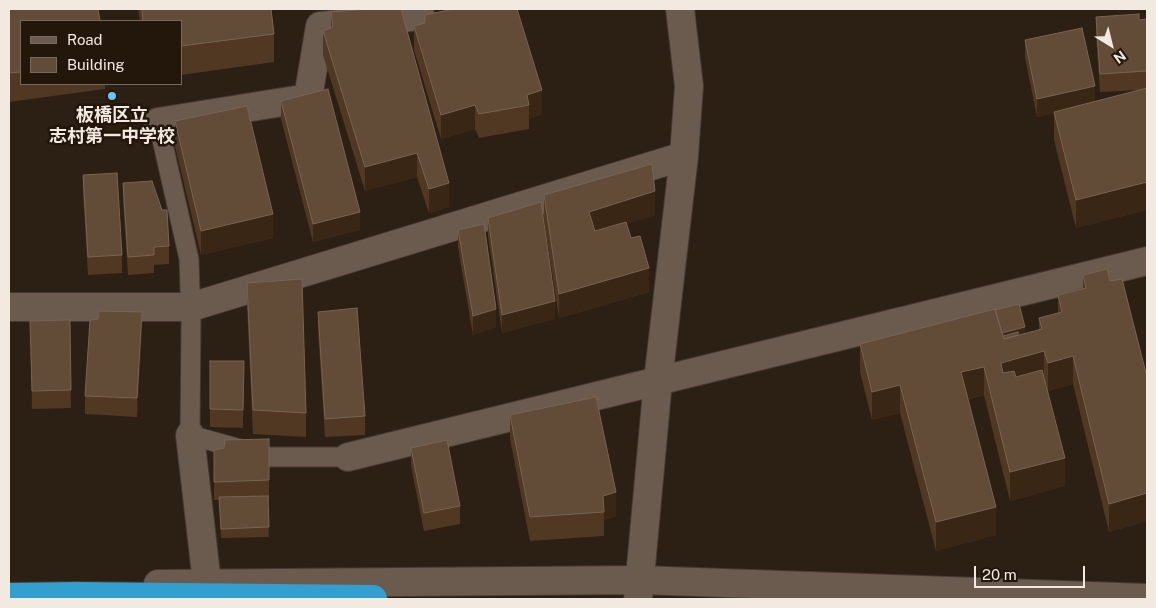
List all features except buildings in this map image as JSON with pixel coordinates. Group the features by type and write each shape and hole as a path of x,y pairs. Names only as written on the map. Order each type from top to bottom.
{"highway":[{"path":"9,597 372,599"}],"street":[{"path":"639,590 658,381 684,156 689,86 680,9"},
{"path":"158,122 308,98 320,26 419,13 448,14"},
{"path":"9,307 191,307 684,156"},
{"path":"348,457 1147,261"},
{"path":"190,434 207,583"},
{"path":"9,585 207,583 1147,598"}],"lane":[{"path":"158,122 189,259 191,307 190,434 269,458 348,457"}],"place":[{"name":"板橋区立 志村第一中学校","path":"112,96"}]}
